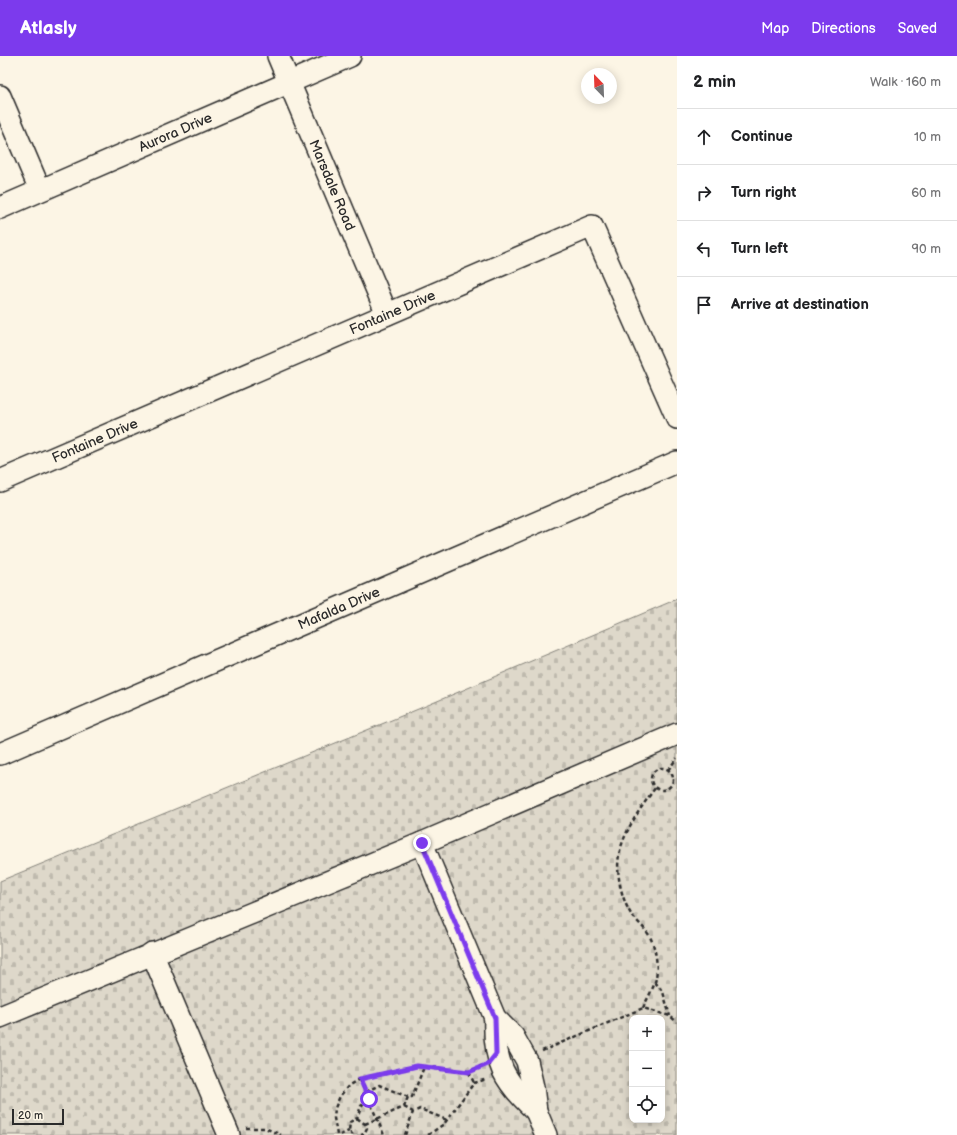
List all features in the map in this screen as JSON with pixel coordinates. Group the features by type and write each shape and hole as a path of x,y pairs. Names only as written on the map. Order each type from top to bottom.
{"street":[{"name":"Marsdale Road","path":"278,56 388,314"},
{"name":"Aurora Drive","path":"0,208 350,56"},
{"path":"0,96 40,190"},
{"name":"Fontaine Drive","path":"0,481 592,226 677,418"},
{"name":"Mafalda Drive","path":"0,754 677,462"},
{"path":"0,1017 152,953 422,843 677,734"},
{"path":"422,843 495,1018 496,1054 509,1081 517,1093 536,1111"},
{"path":"152,953 229,1135"},
{"path":"495,1018 513,1036 526,1058 533,1087 536,1111 546,1135"}],"path":[{"path":"668,770 677,758"},
{"path":"657,769 668,770 672,775 671,785 666,790 655,788 651,782 652,774 657,769"},
{"path":"644,1008 655,982 656,962 649,935 631,913 623,894 618,876 619,855 625,836 655,788"},
{"path":"655,982 663,992 670,1016"},
{"path":"526,1058 644,1008 670,1016 677,1022"},
{"path":"349,1131 339,1135 334,1118 335,1108 340,1096 349,1085 360,1079 417,1066 469,1072 488,1064 496,1054"},
{"path":"366,1092 380,1085 408,1097 412,1097 424,1067"},
{"path":"469,1072 474,1083"},
{"path":"428,1135 447,1120 474,1083 494,1077 509,1081"},
{"path":"360,1079 384,1135"},
{"path":"365,1124 404,1107 408,1097"},
{"path":"349,1131 350,1122 357,1118 361,1106 369,1099"},
{"path":"404,1107 413,1112"},
{"path":"405,1135 413,1112 420,1109 447,1120"},
{"path":"357,1118 365,1124 367,1128 364,1135"},
{"path":"229,1135 248,1128 265,1128 281,1135"},
{"path":"349,1131 353,1135"}],"green space":[{"path":"677,599 677,1135 0,1135 0,881 428,705"}],"route":[{"path":"369,1099 360,1079 417,1066 469,1072 488,1064 496,1054 494,1036 495,1018 422,843"}]}
